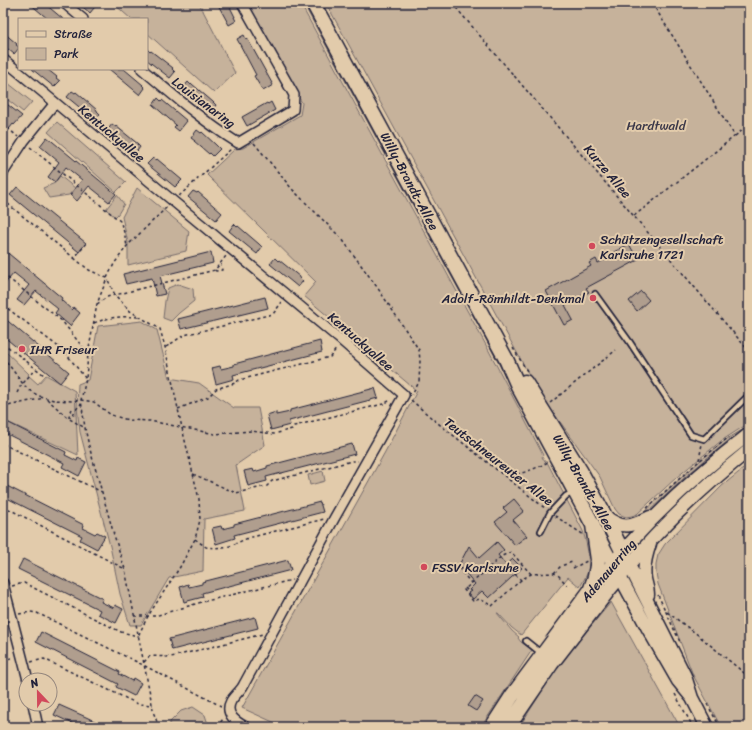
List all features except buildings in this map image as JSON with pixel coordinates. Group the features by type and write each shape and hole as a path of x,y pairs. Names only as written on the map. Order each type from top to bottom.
{"main road":[{"name":"Willy-Brandt-Allee","path":"313,3 506,359 518,386 575,491 590,532 620,576 678,681 692,698"},
{"name":"Willy-Brandt-Allee","path":"506,359 526,384 581,472 623,551 684,676 692,698 707,727"},
{"name":"Adenauerring","path":"492,727 512,696 543,654 590,591 631,540 700,475 749,434"},
{"name":"Adenauerring","path":"508,727 551,664 629,565 684,506 749,450"},
{"path":"605,516 612,522 631,526 658,513"},
{"path":"590,532 598,560 590,591"},
{"path":"650,608 648,588 645,579 645,568 651,540"}],"street":[{"path":"64,3 82,18"},
{"name":"Louisianaring","path":"143,70 168,92 238,143 293,110 294,95 242,3"},
{"name":"Kentuckyallee","path":"3,59 342,341 407,397"},
{"path":"3,173 24,141 55,103"},
{"path":"246,727 234,720 229,706 231,700 243,686 366,461 407,397"},
{"path":"4,585 26,672"},
{"path":"35,712 38,727"}],"lane":[{"path":"595,294 629,341 691,435 704,439 749,395"},
{"path":"541,531 550,513 566,496 575,491"},
{"path":"526,642 543,654"}],"path":[{"name":"Kurze Allee","path":"452,3 749,351"},
{"path":"652,3 734,136"},
{"path":"3,124 120,222 127,246"},
{"path":"634,216 749,125"},
{"path":"3,357 23,384 39,396 54,400 81,400 94,402 111,415 128,420 150,421 215,434 251,431 274,434 292,429 294,426 407,397 419,382 419,350 377,286 342,239 292,188 250,136"},
{"path":"159,727 154,714 125,569 114,535 85,428 81,400 86,379 88,354 98,304 107,278 114,264 127,246 173,201 238,143"},
{"path":"3,200 89,270 107,278 115,295 130,311 160,329 199,499 200,520 195,539 180,567 148,616 138,636"},
{"path":"74,258 87,243"},
{"path":"215,270 232,250"},
{"path":"98,304 107,297 215,270 222,270 220,263"},
{"path":"3,274 62,321 88,354"},
{"path":"165,347 184,335 273,314 287,295"},
{"path":"3,304 64,351 86,379"},
{"path":"94,323 108,318 140,317"},
{"path":"178,409 208,397 216,389 235,383 239,380 330,357 342,341"},
{"path":"3,342 44,375"},
{"path":"512,346 527,372"},
{"path":"542,409 616,350"},
{"path":"17,392 35,369"},
{"name":"Teutschneureuter Allee","path":"407,397 550,513 582,533 590,532"},
{"path":"3,406 46,398"},
{"path":"46,398 68,418 85,428"},
{"path":"68,418 72,417 78,407 82,404"},
{"path":"68,418 72,409"},
{"path":"699,461 704,439"},
{"path":"3,444 102,492"},
{"path":"193,474 236,493 268,486 272,481 352,461 366,461"},
{"path":"505,477 520,474 540,467 548,462"},
{"path":"3,506 125,569"},
{"path":"195,539 206,547 215,548 230,546 248,538 335,517"},
{"path":"465,588 502,556 511,552 530,574"},
{"path":"573,568 588,560 591,560"},
{"path":"554,573 561,566 572,562"},
{"path":"462,568 460,570 471,583"},
{"path":"465,588 464,590 473,601 480,600 492,606 521,580 530,574 554,573 558,575 568,586"},
{"path":"515,574 521,580"},
{"path":"134,616 155,616 202,602 302,577"},
{"path":"4,585 24,583 121,632 138,636"},
{"path":"465,588 469,592"},
{"path":"666,610 749,677"},
{"path":"12,616 30,612 37,613 218,704 230,712 217,727"},
{"path":"144,662 150,656 171,657 273,631"},
{"path":"3,660 44,659 138,704 153,705"}],"green space":[{"path":"113,3 199,3 235,73 214,93 148,34 148,18 130,18"},
{"path":"247,3 300,3 487,347 543,455 542,457 545,462 547,462 583,531 588,552 589,569 580,587 568,577 521,635 497,613 519,637 518,638 521,642 532,650 481,727 284,727 242,708 385,452 417,391 304,296 316,282 207,175 235,149 243,148 300,115 302,103"},
{"path":"303,3 305,3 525,407 544,447 543,448 489,345"},
{"name":"Hardtwald","path":"326,3 749,3 749,423 721,441 677,477 637,514 626,517 619,514 615,509 600,477 539,393"},
{"path":"3,79 32,102 23,112 3,96"},
{"path":"57,122 126,182 116,192 48,132"},
{"path":"60,176 75,188 69,195 49,198 43,188 55,183"},
{"path":"137,188 189,231 186,251 128,265 128,243 122,217"},
{"path":"117,195 124,204 115,217 106,209"},
{"path":"178,284 193,289 194,301 171,321 163,318 165,301 168,288"},
{"path":"142,321 157,330 169,378 199,383 234,408 258,408 265,445 236,465 245,511 204,519 203,571 169,578 141,625 130,625 120,594 110,546 80,432 77,408 78,384 88,380 98,326"},
{"path":"3,349 38,384 46,375 75,391 78,455 3,420"},
{"path":"749,426 749,429 728,441 706,459 644,516 641,515 700,461 727,439"},
{"path":"749,464 749,727 721,727 693,675 658,584 656,564 658,555 665,544 722,486"},
{"path":"323,471 325,481 310,485 308,475"},
{"path":"611,602 680,727 519,727 561,662"},
{"path":"193,707 205,715 209,727 170,727 170,722 181,711"}],"place":[{"name":"Schützengesellschaft Karlsruhe 1721","path":"592,246"},
{"name":"Adolf-Römhildt-Denkmal","path":"593,298"},
{"name":"IHR Friseur","path":"22,349"},
{"name":"FSSV Karlsruhe","path":"424,567"}]}
